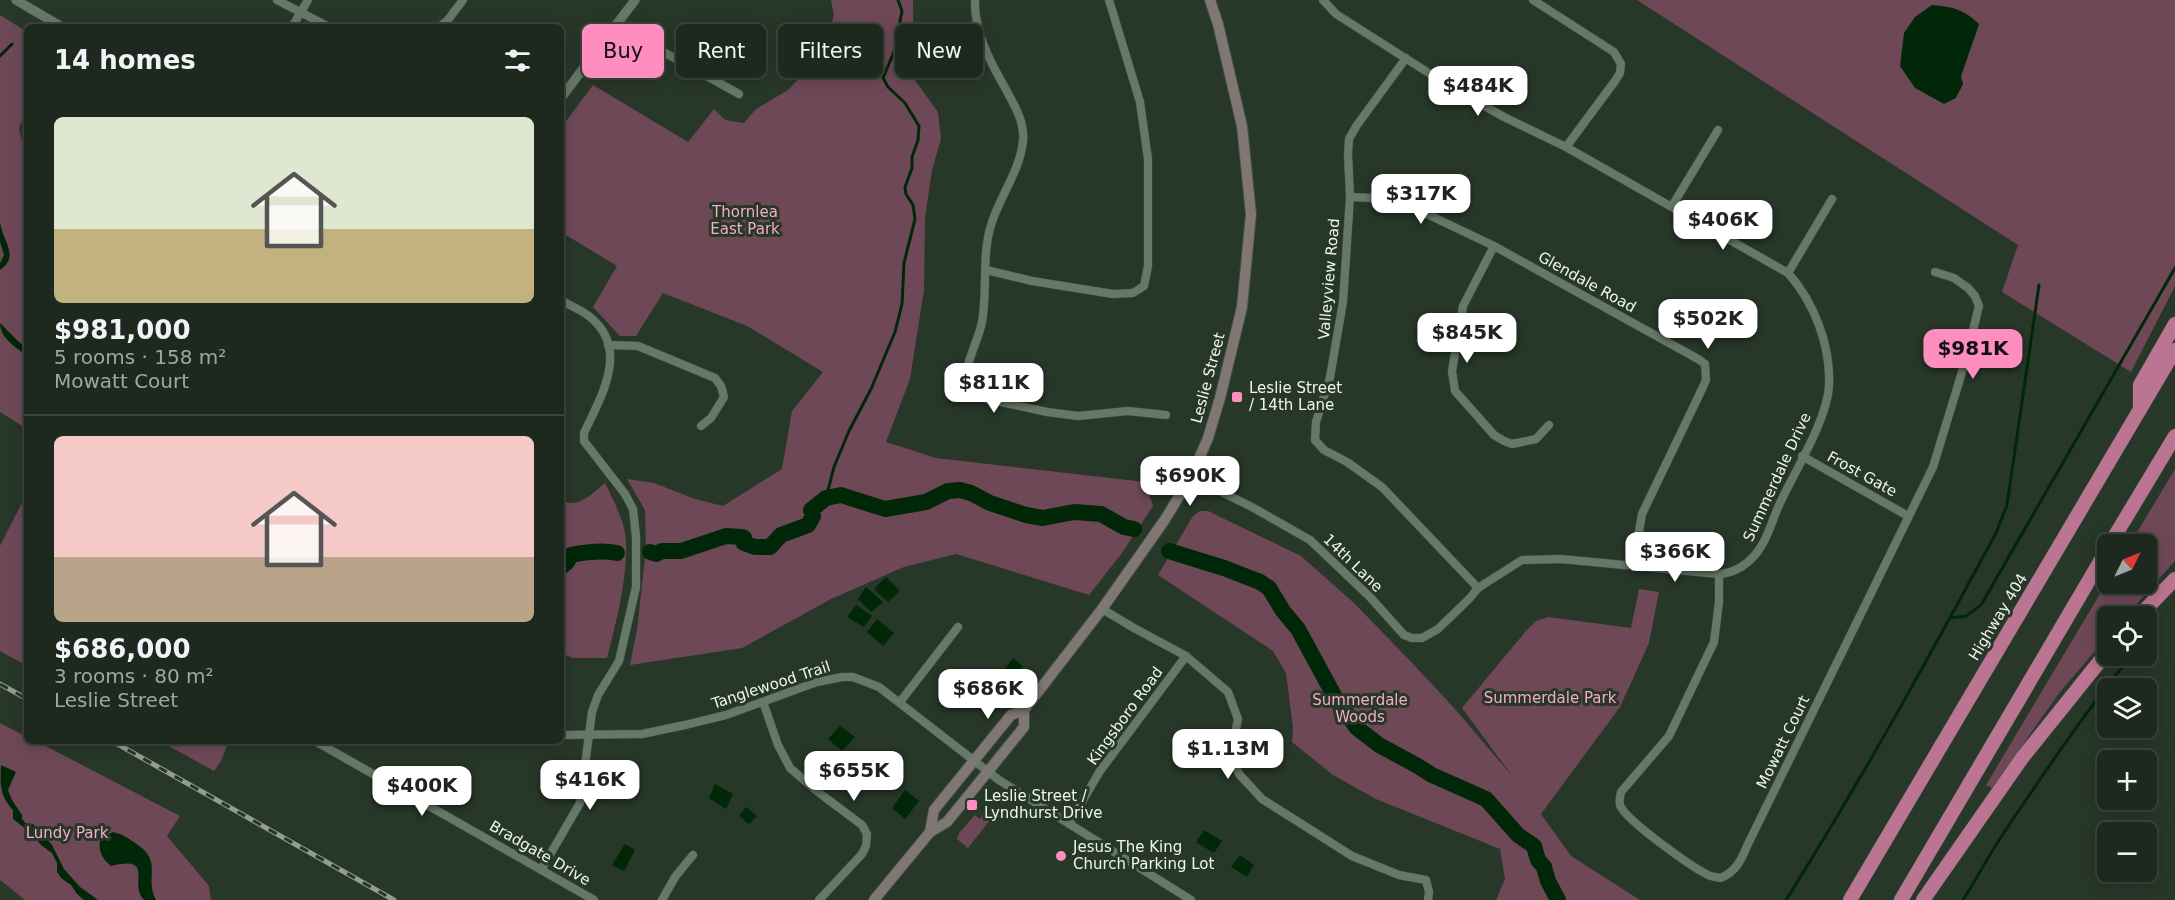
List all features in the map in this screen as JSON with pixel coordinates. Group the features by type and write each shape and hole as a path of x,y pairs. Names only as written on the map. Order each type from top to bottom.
{"highway":[{"path":"2140,412 2140,385 2175,324"},
{"name":"Highway 404","path":"1850,900 2175,350"},
{"path":"2116,534 2175,436"},
{"path":"1901,900 2097,566"},
{"path":"2149,606 2175,579"},
{"path":"1923,900 2022,758 2097,665"}],"main road":[{"name":"Leslie Street","path":"930,832 934,810 1011,715 1024,710 1102,609 1164,521 1191,477 1208,438 1242,308 1251,214 1242,126 1218,24 1210,0"},
{"name":"Leslie Street","path":"874,900 930,832 947,822 1024,727 1024,710"}],"street":[{"path":"16,0 57,24"},
{"path":"277,0 323,24"},
{"path":"294,24 309,0"},
{"path":"443,24 463,0"},
{"path":"616,24 635,0"},
{"path":"975,0 979,29 985,48 1012,99 1023,128 1023,141 1019,160 999,204 987,239 982,323 966,374 966,383 978,397 1047,412 1078,416 1128,411 1166,415"},
{"path":"986,270 1032,281 1113,294 1133,293 1144,286 1148,266 1148,159 1140,102 1109,0"},
{"name":"Summerdale Drive","path":"1323,0 1336,14 1446,84 1504,117 1566,147 1788,273 1801,287 1813,312 1826,350 1829,388 1819,425 1802,456 1763,542 1754,556 1742,567 1731,573 1719,574 1561,559 1522,560 1478,588"},
{"path":"1533,0 1614,52 1621,64 1615,81 1566,147"},
{"path":"664,52 739,94"},
{"name":"Valleyview Road","path":"1406,58 1352,133 1348,154 1350,197 1343,302 1330,377 1316,422 1315,440 1324,450 1347,462 1382,487 1478,588"},
{"path":"564,94 582,70"},
{"path":"1672,206 1718,130"},
{"name":"Glendale Road","path":"1350,197 1395,199 1494,246 1705,364 1706,380 1642,514 1633,567"},
{"path":"1788,273 1832,199"},
{"path":"1494,246 1463,306 1452,371 1455,391 1494,435 1512,444 1536,439 1549,425"},
{"name":"Mowatt Court","path":"1719,574 1719,602 1714,642 1668,736 1621,792 1620,805 1644,829 1699,870 1710,876 1721,878 1736,868 1742,860 1746,846 1933,467 1972,339 1979,306 1975,296 1968,288 1953,278 1935,272"},
{"path":"541,870 580,803 587,736 592,712 598,695 619,661 636,587 636,537 633,509 625,494 584,441 584,433 610,371 611,359 608,345 605,336 590,316 564,302"},
{"path":"608,345 638,345 715,378 721,386 724,397 711,418 701,426"},
{"name":"Frost Gate","path":"1802,456 1908,516"},
{"name":"14th Lane","path":"1191,477 1252,507 1310,540 1370,597 1404,635 1422,638 1429,636 1451,618 1478,588"},
{"path":"1102,609 1186,656 1228,692 1238,719 1231,754 1239,774 1262,799 1352,856 1399,875 1426,880 1428,900"},
{"path":"900,702 958,627"},
{"name":"Kingsboro Road","path":"1069,824 1100,771 1186,656"},
{"name":"Tanglewood Trail","path":"587,736 642,734 705,720 817,682 842,677 866,681 900,702 987,771 1180,897 1191,900"},
{"path":"763,702 778,745 790,768 818,792 858,820 867,834 866,846 862,854 819,900"},
{"path":"564,735 587,736"},
{"name":"Bradgate Drive","path":"320,744 594,900"},
{"path":"662,900 675,877 693,855"}],"green space":[{"name":"Thornlea East Park","path":"831,0 913,0 913,24 895,24 895,78 914,78 938,112 941,139 932,170 925,218 924,290 910,379 886,442 936,458 1145,482 1153,506 1122,553 1089,595 956,554 904,567 831,599 742,648 630,665 637,630 646,549 645,510 627,479 654,483 695,499 723,506 782,469 792,411 823,372 747,326 663,293 636,336 620,336 593,307 617,266 564,234 564,124 593,85 688,142 714,109 725,120 744,123 756,109 788,90 799,78 883,78 883,24 831,24 834,15"},
{"path":"1637,0 2175,0 2175,286 2131,372 2002,292 2018,245","holes":["1979,24 1961,76 1900,65"]},
{"path":"0,15 24,30 24,115 19,129 24,148 24,427 0,412"},
{"path":"2175,469 2175,561 2157,581 2157,534 2136,534"},
{"path":"605,483 624,528 625,572 607,658 573,658 564,654 564,502 579,502"},
{"path":"24,499 24,664 0,651 0,546"},
{"name":"Summerdale Woods","path":"1200,511 1208,511 1301,556 1355,604 1416,667 1513,777 1462,708 1536,621 1548,617 1631,628 1639,589 1659,592 1649,643 1620,707 1541,814 1571,856 1640,900 1496,900 1505,879 1500,849 1376,799 1333,775 1292,742 1293,729 1286,673 1273,651 1158,575 1193,516"},
{"path":"2100,594 2146,594 2135,606 2097,606 2097,649 2060,692 1992,788 1986,785"},
{"name":"Lundy Park","path":"0,723 24,735 24,744 42,744 180,816 167,836 209,886 211,900 25,900 0,880"},
{"path":"165,744 228,744 214,771"},
{"path":"983,814 990,820 968,848 957,839 959,833 975,815 980,819"}],"shaded area":[{"path":"1932,5 1958,10 1979,24 1961,76 1963,84 1956,98 1944,104 1915,88 1900,66 1904,33 1915,17"},
{"path":"0,222 10,254 6,265 0,270 0,263 4,255 0,242"},
{"path":"0,323 24,345 24,353 5,337"},
{"path":"886,577 900,591 888,602 874,589"},
{"path":"866,587 883,602 871,612 858,599"},
{"path":"856,605 872,616 864,627 847,617"},
{"path":"877,619 894,633 883,646 867,632"},
{"path":"1013,658 1023,666 1009,686 998,678"},
{"path":"840,726 855,737 842,751 828,739"},
{"path":"1,765 16,772 8,790 22,819 28,826 33,824 52,845 64,869 80,887 98,900 84,900 77,894 57,872 57,863 52,853 13,819 13,810 5,800 2,790"},
{"path":"715,784 733,794 726,809 709,798"},
{"path":"905,790 919,801 905,819 892,808"},
{"path":"746,807 757,816 749,824 739,816"},
{"path":"1204,830 1222,841 1214,853 1196,842"},
{"path":"113,832 123,835 138,845 150,858 153,892 156,900 144,900 138,886 137,867 133,864 111,866 103,857 100,850 101,838"},
{"path":"625,844 635,850 624,871 612,865"},
{"path":"1240,855 1254,865 1247,877 1231,867"}],"waterway":[{"path":"826,498 834,467 895,332 902,304 904,263 915,219 913,205 906,194 905,187 912,168 912,157 918,140 919,126 905,103 888,87 883,78 901,35 902,11 898,0"},
{"path":"0,56 12,44"},
{"path":"1950,618 1966,616 1981,605 2175,268"},
{"path":"1786,900 1868,764 1996,533 2007,505 2039,285"},
{"path":"650,552 656,554 662,551 681,551 726,536 742,537 744,543 755,547 770,547 781,535 808,525 813,516 811,510 826,498 841,495 885,509 926,502 948,491 960,490 1026,515 1043,518 1074,512 1101,514 1124,527 1134,529"},
{"path":"1169,551 1224,568 1260,582 1269,588 1283,611 1298,629 1336,699 1357,728 1379,745 1432,775 1486,799 1518,835 1534,846 1538,860 1544,867 1558,900"},
{"path":"564,564 571,555 594,552 617,553"},
{"path":"1963,900 1998,842 2049,766 2123,666"}],"railway":[{"path":"0,684 24,697"},
{"path":"117,744 394,900"}],"place":[{"name":"Leslie Street / 14th Lane","path":"1237,397"},
{"name":"Leslie Street / Lyndhurst Drive","path":"972,805"},
{"name":"Jesus The King Church Parking Lot","path":"1061,856"}],"park label":[{"name":"Summerdale Park","path":"1550,698"}]}
